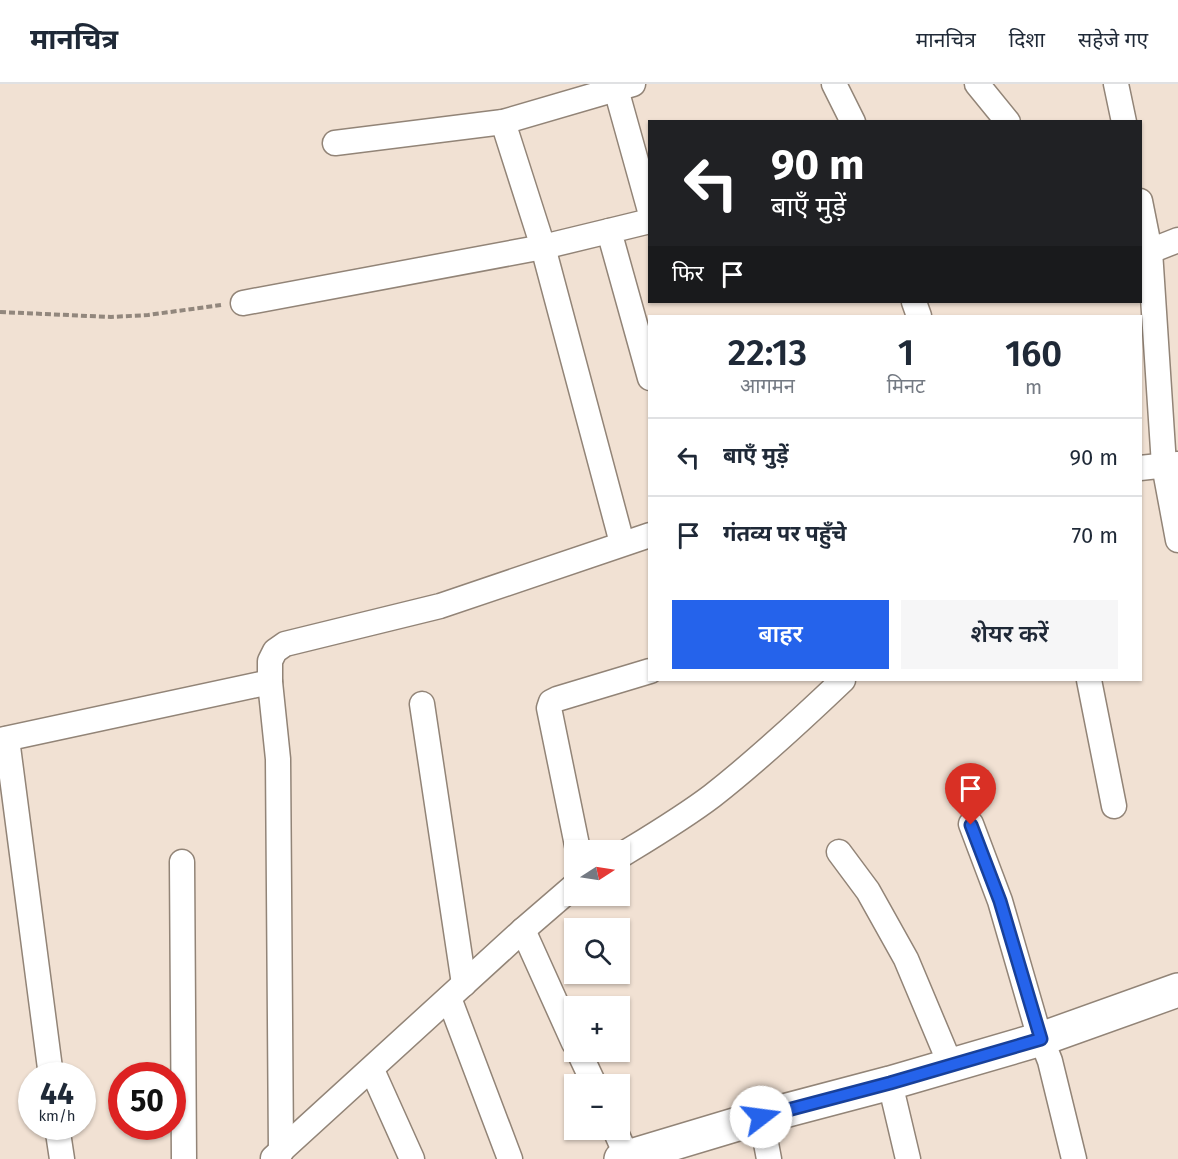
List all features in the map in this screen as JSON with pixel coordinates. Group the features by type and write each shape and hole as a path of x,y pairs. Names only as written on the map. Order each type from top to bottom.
{"main road":[{"path":"621,1148 761,1117 951,1066 1041,1039 1178,990"}],"street":[{"path":"834,84 852,120"},
{"path":"977,84 1006,120"},
{"path":"1116,84 1124,120"},
{"path":"335,143 503,122 625,86 648,201"},
{"path":"503,122 543,247 622,543"},
{"path":"243,303 543,247 648,221"},
{"path":"1142,222 1178,540"},
{"path":"609,231 648,371"},
{"path":"1145,253 1178,240"},
{"path":"1142,468 1171,465"},
{"path":"276,1155 278,759 270,682 270,662 275,651 285,644 440,606 648,536"},
{"path":"576,840 549,708 551,702 648,671"},
{"path":"1089,681 1113,806"},
{"path":"49,1062 4,740 270,682"},
{"path":"630,850 713,795 830,685"},
{"path":"422,704 456,991 510,1159"},
{"path":"971,825 1000,901 1055,1078 1074,1159"},
{"path":"839,852 868,891 906,959 951,1066"},
{"path":"182,862 184,1159"},
{"path":"276,1155 564,895"},
{"path":"523,930 564,1021"},
{"path":"372,1070 412,1159"},
{"path":"890,1083 908,1159"},
{"path":"761,1117 769,1159"},
{"path":"59,1140 62,1159"}],"path":[{"path":"0,312 111,317 148,315 243,303"}],"route":[{"path":"761,1117 890,1083 1041,1039 1000,901 971,825"}]}
